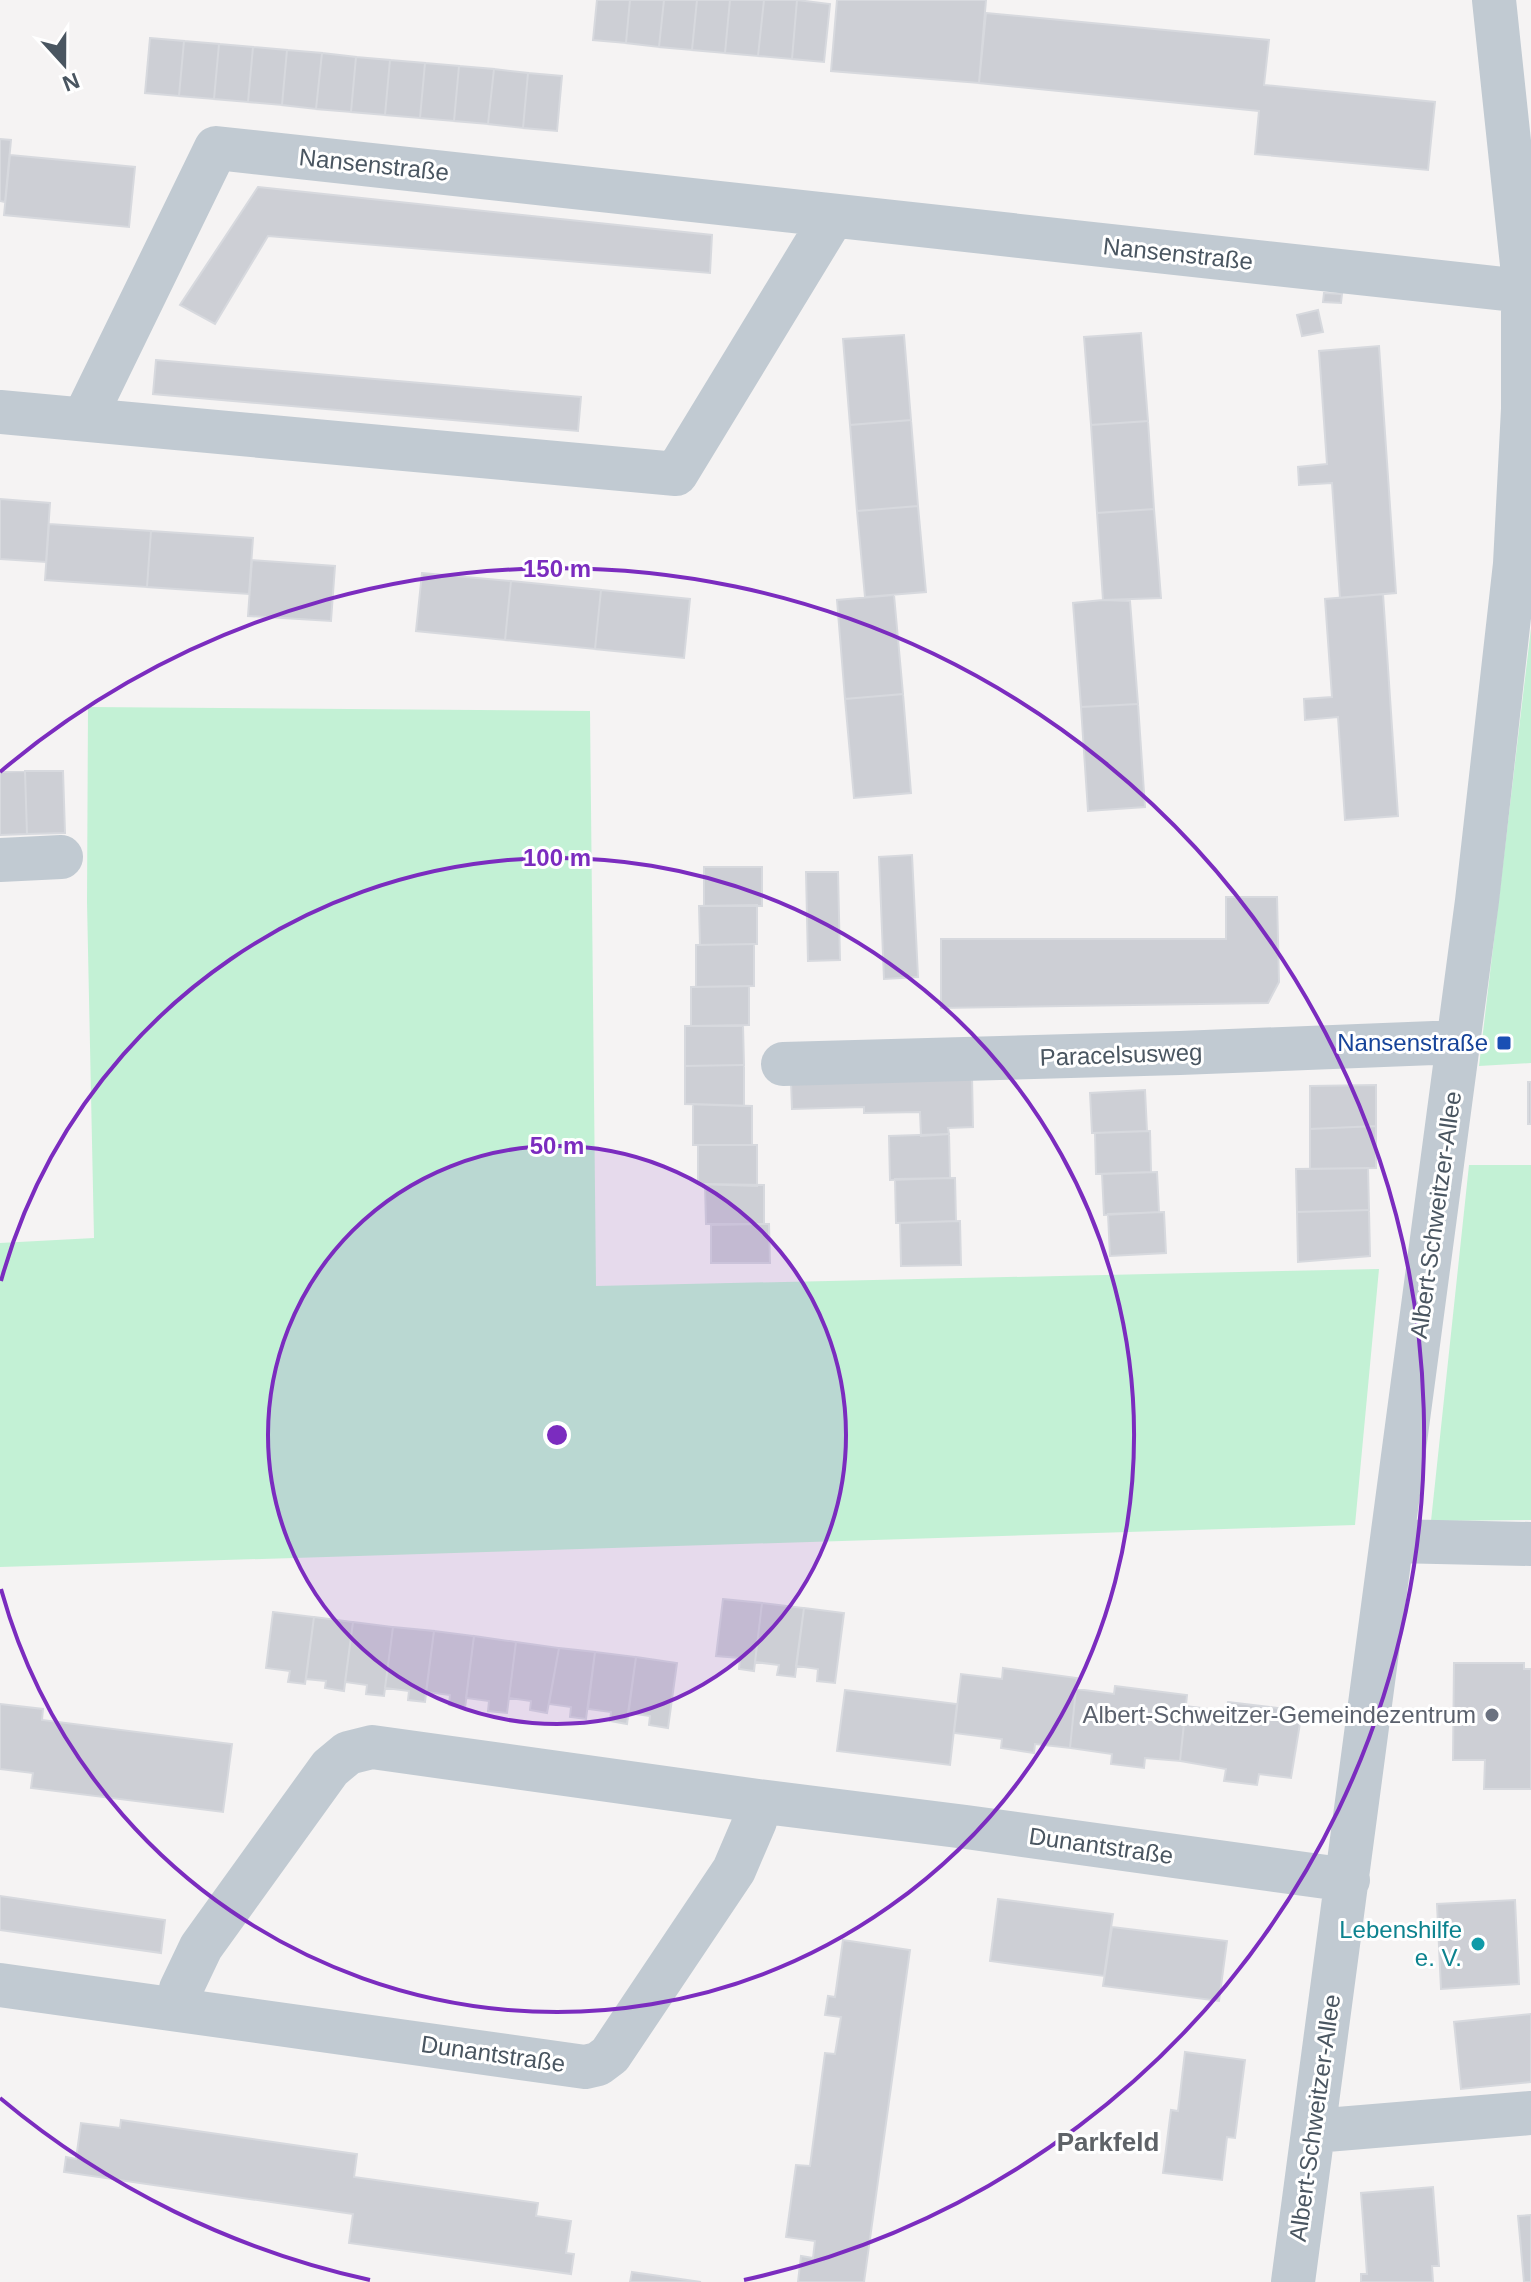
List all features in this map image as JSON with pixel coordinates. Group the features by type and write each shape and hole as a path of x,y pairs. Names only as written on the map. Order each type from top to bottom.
{"street":[{"name":"Albert-Schweitzer-Allee","path":"1293,2282 1483,857 1515,564 1523,409 1523,291 1494,0"},
{"name":"Nansenstraße","path":"84,419 216,148 1523,291"},
{"path":"0,412 676,474 833,216"},
{"path":"0,860 61,857"},
{"name":"Paracelsusweg","path":"783,1064 1459,1042"},
{"path":"1393,1541 1531,1544"},
{"name":"Dunantstraße","path":"176,2009 181,1989 201,1947 330,1768 348,1753 372,1747 1348,1880"},
{"name":"Dunantstraße","path":"0,1985 585,2067 598,2064 610,2055 734,1870 755,1821 758,1801"},
{"path":"1314,2131 1531,2113"}],"green space":[{"path":"1531,628 1531,1063 1479,1066"},
{"path":"88,707 590,711 596,1286 1379,1269 1355,1525 0,1567 0,1243 94,1238 87,902"},
{"path":"1469,1165 1531,1165 1531,1520 1431,1521"}],"building":[{"path":"597,0 630,0 626,43 593,40"},
{"path":"630,0 664,0 659,47 626,43"},
{"path":"664,0 697,0 692,50 659,47"},
{"path":"697,0 730,0 725,53 692,50"},
{"path":"730,0 764,0 758,56 725,53"},
{"path":"764,0 797,0 792,59 758,56"},
{"path":"797,0 830,4 824,62 792,59"},
{"path":"837,0 986,0 979,83 831,71"},
{"path":"986,13 1269,40 1264,85 1435,102 1428,170 1255,154 1259,111 979,83"},
{"path":"150,38 184,41 179,96 145,93"},
{"path":"184,41 219,44 214,99 179,96"},
{"path":"219,44 253,47 248,102 214,99"},
{"path":"253,47 287,50 282,105 248,102"},
{"path":"287,50 322,53 316,109 282,105"},
{"path":"322,53 356,57 351,112 316,109"},
{"path":"356,57 390,60 385,115 351,112"},
{"path":"390,60 425,63 420,118 385,115"},
{"path":"425,63 459,66 454,121 420,118"},
{"path":"459,66 494,69 488,124 454,121"},
{"path":"494,69 528,73 523,128 488,124"},
{"path":"528,73 562,76 557,131 523,128"},
{"path":"0,139 11,140 5,202 0,201"},
{"path":"10,155 135,167 129,227 4,215"},
{"path":"258,187 712,235 710,273 268,236 215,324 180,305"},
{"path":"1324,293 1342,294 1341,303 1323,302"},
{"path":"1318,310 1323,332 1302,336 1297,315"},
{"path":"1141,333 1148,421 1091,425 1084,337"},
{"path":"904,335 911,420 850,425 843,339"},
{"path":"1379,346 1396,593 1340,598 1332,483 1299,485 1298,467 1327,464 1319,351"},
{"path":"156,360 581,397 578,431 153,394"},
{"path":"911,420 918,506 857,511 850,425"},
{"path":"1148,421 1154,509 1097,513 1091,425"},
{"path":"0,499 50,503 46,562 0,559"},
{"path":"918,506 926,592 865,597 857,511"},
{"path":"1154,509 1161,598 1103,600 1097,513"},
{"path":"49,524 151,531 147,587 45,580"},
{"path":"151,531 253,538 249,594 147,587"},
{"path":"252,560 335,566 331,621 248,616"},
{"path":"422,573 511,581 505,640 416,631"},
{"path":"511,581 601,590 595,649 505,640"},
{"path":"601,590 690,599 684,658 595,649"},
{"path":"1383,594 1398,816 1345,820 1338,717 1305,720 1304,699 1332,697 1325,599"},
{"path":"894,595 903,694 845,699 837,600"},
{"path":"1130,601 1138,704 1081,707 1073,603"},
{"path":"903,694 911,793 854,798 845,699"},
{"path":"1138,704 1145,807 1088,811 1081,707"},
{"path":"25,771 63,771 65,833 27,834"},
{"path":"25,771 27,834 0,835 0,772"},
{"path":"912,855 918,977 884,979 879,857"},
{"path":"704,867 762,867 762,906 704,906"},
{"path":"806,872 838,872 840,960 808,961"},
{"path":"1226,897 1277,897 1279,982 1268,1003 941,1008 941,939 1226,939"},
{"path":"757,905 757,944 700,945 699,906"},
{"path":"754,944 754,986 696,987 696,945"},
{"path":"749,986 749,1025 691,1026 691,987"},
{"path":"685,1026 743,1026 744,1065 685,1066"},
{"path":"744,1065 744,1106 685,1104 685,1066"},
{"path":"972,1076 973,1127 948,1128 949,1134 921,1136 920,1112 864,1113 864,1107 792,1109 791,1081"},
{"path":"1528,1082 1531,1082 1531,1124 1528,1124"},
{"path":"1376,1085 1376,1126 1310,1129 1310,1086"},
{"path":"1145,1090 1147,1131 1092,1133 1090,1093"},
{"path":"693,1104 752,1106 752,1145 693,1145"},
{"path":"1376,1126 1376,1168 1310,1169 1310,1129"},
{"path":"1150,1131 1151,1172 1096,1174 1095,1133"},
{"path":"949,1134 950,1178 890,1180 889,1136"},
{"path":"698,1145 757,1145 757,1186 698,1184"},
{"path":"1368,1168 1369,1210 1297,1212 1296,1169"},
{"path":"1157,1172 1159,1212 1104,1215 1102,1174"},
{"path":"955,1178 956,1221 896,1223 895,1179"},
{"path":"705,1184 764,1185 764,1224 706,1224"},
{"path":"1369,1210 1370,1256 1298,1262 1297,1212"},
{"path":"1164,1212 1166,1253 1110,1256 1108,1214"},
{"path":"960,1221 961,1265 901,1266 900,1223"},
{"path":"769,1224 770,1263 711,1263 711,1225"},
{"path":"723,1599 762,1603 754,1671 739,1669 740,1658 716,1656"},
{"path":"762,1603 804,1608 795,1677 777,1675 779,1665 755,1662"},
{"path":"804,1608 844,1613 835,1683 817,1681 818,1669 796,1666"},
{"path":"273,1612 314,1617 305,1684 288,1682 290,1671 266,1668"},
{"path":"314,1617 353,1622 344,1691 325,1688 326,1681 306,1679"},
{"path":"353,1622 393,1627 384,1696 366,1694 367,1685 345,1682"},
{"path":"393,1627 434,1631 425,1702 408,1700 409,1691 385,1688"},
{"path":"434,1631 474,1636 465,1708 449,1705 450,1695 426,1692"},
{"path":"474,1636 516,1642 507,1713 488,1711 489,1701 466,1698"},
{"path":"516,1642 559,1648 547,1713 530,1710 531,1701 509,1698"},
{"path":"559,1648 595,1652 586,1719 570,1717 571,1707 549,1704"},
{"path":"595,1652 636,1657 627,1724 610,1721 611,1712 588,1709"},
{"path":"636,1657 677,1663 668,1728 649,1725 650,1716 628,1713"},
{"name":"Albert-Schweitzer-Gemeindezentrum","path":"1454,1663 1524,1663 1524,1669 1531,1669 1531,1789 1484,1789 1485,1760 1453,1760"},
{"path":"1003,1668 1077,1678 1070,1748 1035,1744 1034,1753 1001,1748 1002,1739 954,1733 961,1674 1002,1679"},
{"path":"1115,1686 1187,1695 1180,1761 1145,1758 1144,1768 1111,1764 1112,1754 1070,1748 1076,1689 1114,1694"},
{"path":"845,1690 957,1704 950,1765 837,1751"},
{"path":"1228,1702 1302,1711 1291,1778 1259,1774 1257,1785 1224,1781 1226,1769 1180,1761 1186,1706 1226,1711"},
{"path":"0,1704 43,1709 42,1720 232,1744 223,1812 31,1788 33,1773 0,1769"},
{"path":"0,1896 165,1920 161,1953 0,1930"},
{"path":"998,1899 1113,1914 1104,1976 990,1961"},
{"name":"Lebenshilfe e. V.","path":"1515,1900 1519,1984 1441,1989 1437,1904"},
{"path":"1112,1927 1227,1941 1219,2001 1103,1986"},
{"path":"843,1940 910,1950 864,2282 798,2282 801,2256 813,2258 815,2241 786,2237 796,2165 810,2166 825,2053 835,2054 841,2017 825,2015 828,1996 835,1997"},
{"name":"Lebenshilfe e. V.","path":"1531,2014 1531,2082 1461,2089 1454,2022"},
{"path":"1185,2052 1245,2060 1235,2138 1227,2137 1222,2180 1163,2173 1171,2110 1178,2111"},
{"path":"121,2120 357,2154 354,2177 538,2203 536,2216 571,2221 566,2253 574,2254 571,2274 349,2243 353,2214 64,2172 66,2157 76,2159 81,2123 120,2128"},
{"path":"1433,2187 1439,2266 1432,2266 1433,2282 1361,2282 1361,2274 1367,2274 1361,2193"},
{"path":"1531,2215 1531,2282 1524,2282 1518,2216"},
{"path":"632,2272 701,2282 630,2282"}],"place":[{"name":"Nansenstraße","path":"1504,1043"},
{"name":"Albert-Schweitzer-Gemeindezentrum","path":"1492,1715"},
{"name":"Lebenshilfe e. V.","path":"1478,1944"}],"district":[{"name":"Parkfeld","path":"1108,2142"}]}
